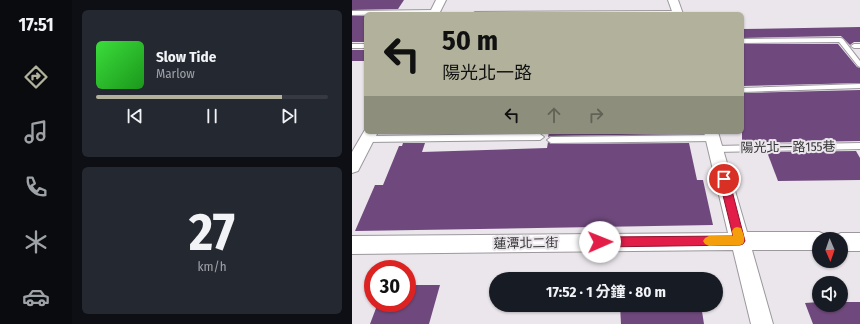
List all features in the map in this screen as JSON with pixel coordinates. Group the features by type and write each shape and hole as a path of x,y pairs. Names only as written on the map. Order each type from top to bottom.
{"street":[{"path":"435,12 441,0"},
{"path":"674,0 677,12"},
{"path":"352,167 369,136"},
{"path":"714,140 762,324"},
{"name":"蓮潭北二街","path":"352,245 812,241"},
{"path":"848,242 860,242"}],"lane":[{"path":"352,12 364,12"},
{"path":"744,41 841,40 860,65"},
{"path":"352,46 364,46"},
{"path":"744,90 860,86"},
{"path":"369,136 540,137"},
{"name":"陽光北一路155巷","path":"551,140 714,140 860,146"}],"building":[{"path":"352,0 404,0 398,9 352,10"},
{"path":"352,16 364,16 364,42 352,42"},
{"path":"860,27 860,42 854,42 850,45 841,36 744,38 744,29"},
{"path":"744,44 838,44 857,67 860,68 860,83 744,86"},
{"path":"352,50 364,50 364,61 352,61"},
{"path":"860,90 860,141 742,143 742,134 744,134 744,93"},
{"path":"549,134 687,134 551,136 548,137"},
{"path":"548,142 551,144 689,143 697,180 703,180 713,225 355,231 375,185 383,185 399,146 402,146 403,143 425,143 422,152 547,148"},
{"path":"856,151 860,158 860,180 778,181 767,152"},
{"path":"416,285 440,285 429,324 370,324 375,312 416,312"},
{"path":"812,302 812,312 848,312 848,302 860,302 860,324 813,324 805,303"},
{"path":"620,312 702,312 704,324 621,324"}],"slow traffic":[{"path":"709,241 740,241 737,231"}],"route":[{"path":"600,242 740,241 724,179"}]}
